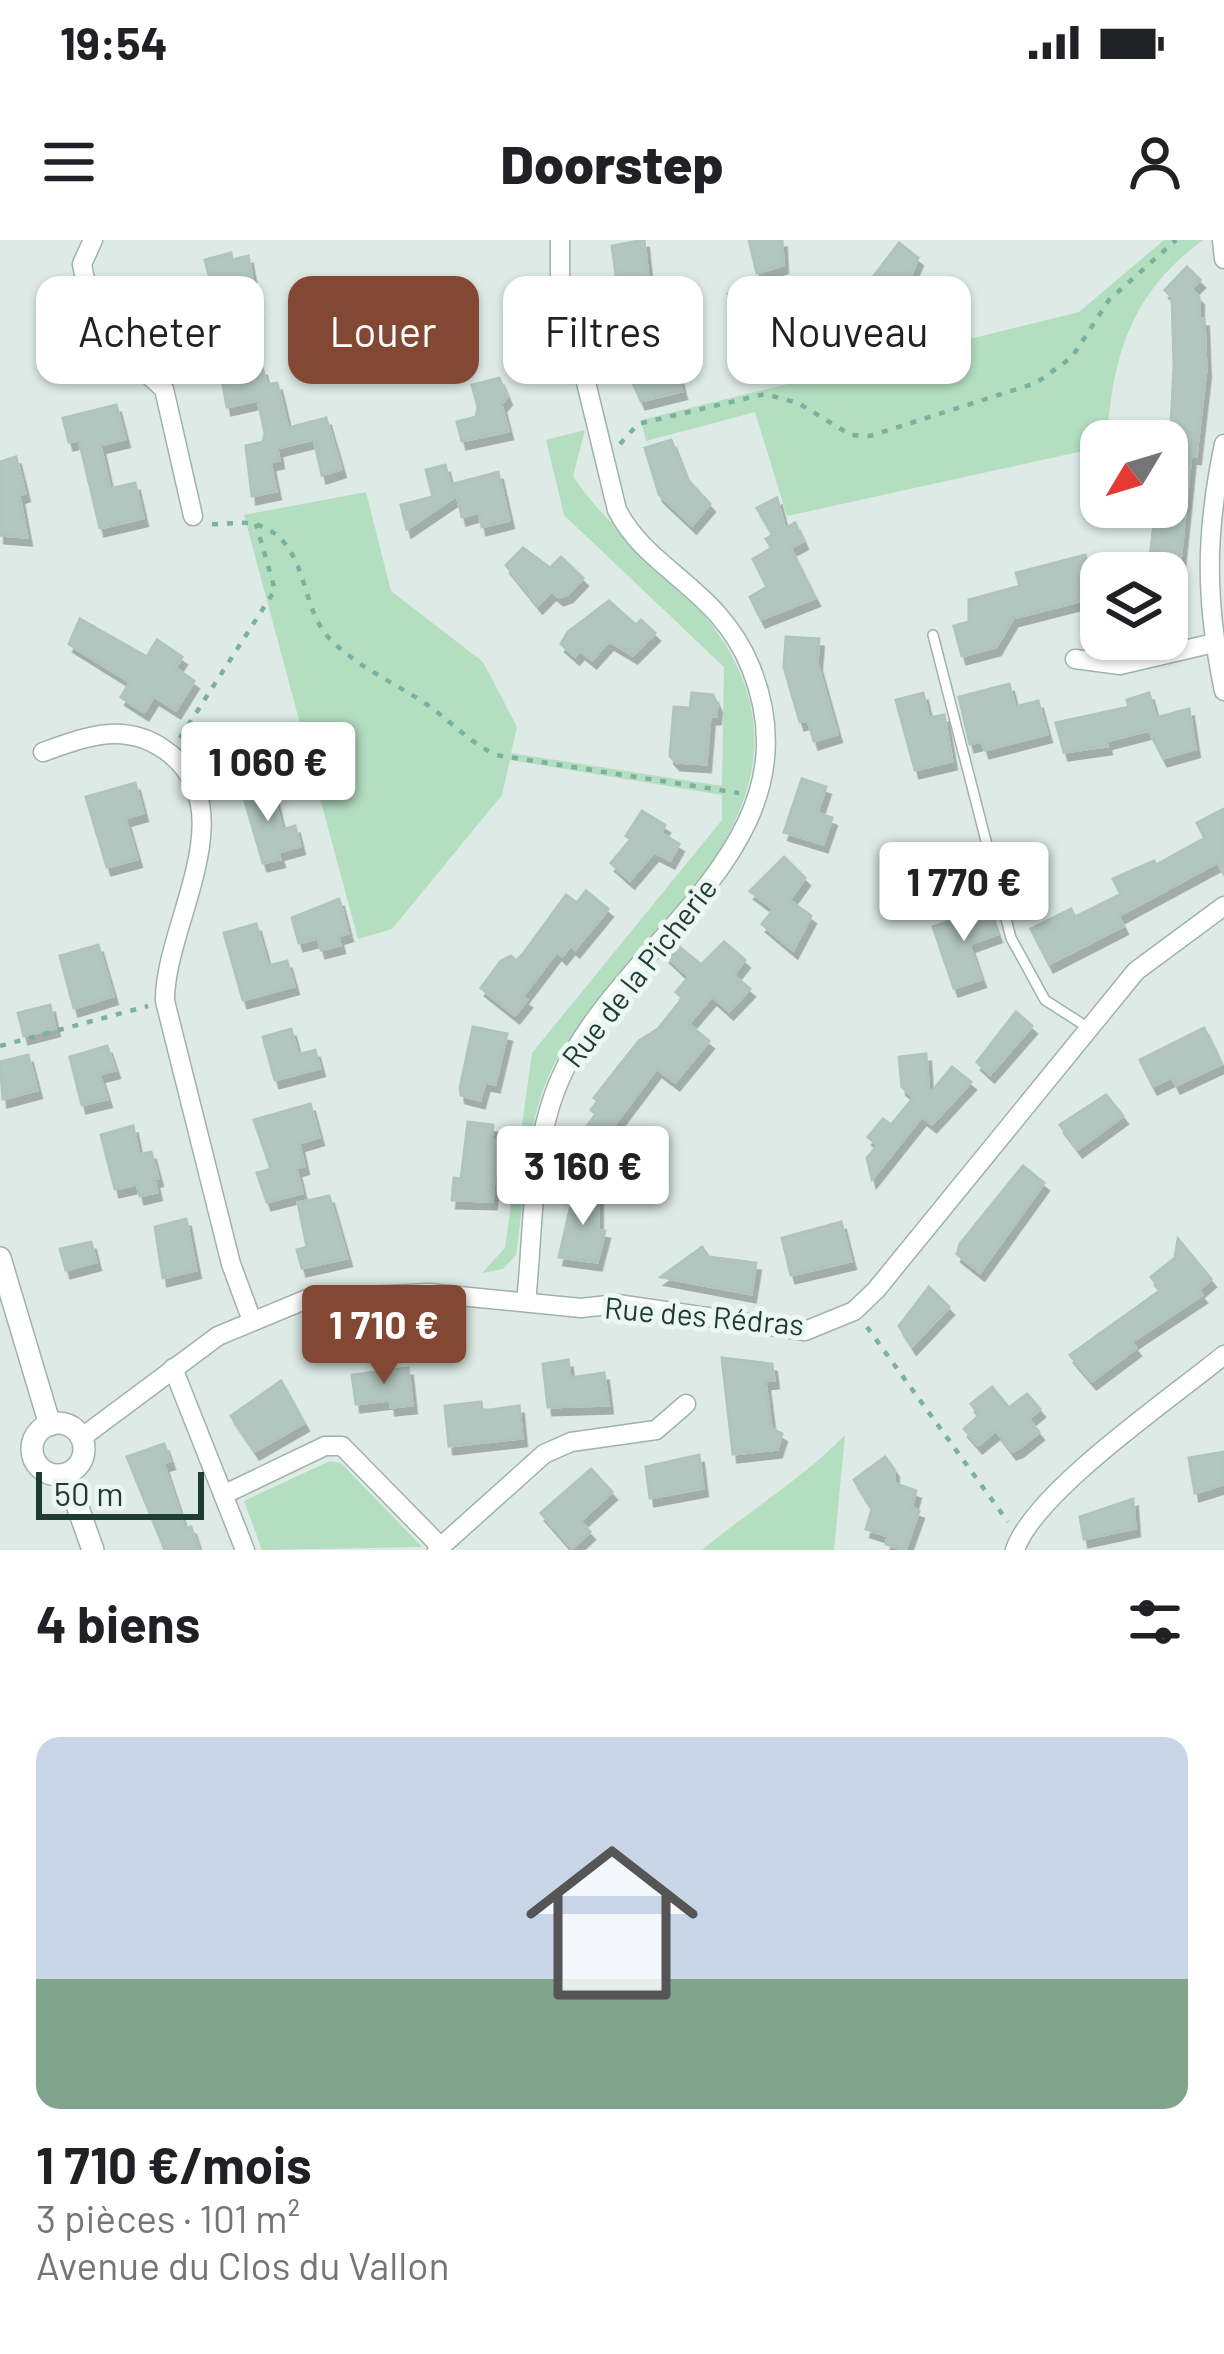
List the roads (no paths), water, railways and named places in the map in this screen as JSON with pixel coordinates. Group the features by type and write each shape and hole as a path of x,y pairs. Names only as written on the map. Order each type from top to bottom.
{"street":[{"path":"93,240 82,264 86,285 114,344 164,389 193,517"},
{"name":"Rue de la Picherie","path":"526,1302 540,1147 560,1079 605,1010 730,857 757,796 764,725 741,645 703,593 626,527 593,420 560,275 560,240"},
{"path":"1222,240 1224,259"},
{"path":"1224,444 1215,537 1214,643 1224,691"},
{"path":"1075,658 1120,665 1214,643"},
{"path":"43,752 109,732 132,734 170,753 190,777 202,826 165,976 166,1001 231,1264 251,1318"},
{"path":"1087,1027 1170,940 1224,906"},
{"name":"Rue des Rédras","path":"81,1438 173,1368 251,1318 307,1299 429,1293 581,1308 617,1304 805,1331 854,1311 1087,1027"},
{"path":"0,1258 50,1425"},
{"path":"1017,1542 1050,1498 1224,1355"},
{"path":"173,1368 245,1550"},
{"path":"226,1494 325,1446 342,1446 439,1548 544,1454 571,1442 656,1430 686,1404"},
{"path":"50,1425 71,1427 81,1438 83,1455 66,1474 48,1473 35,1461 36,1436 50,1425"},
{"path":"66,1474 93,1550"}],"lane":[{"path":"933,634 1011,938 1045,1000 1087,1027"}]}
